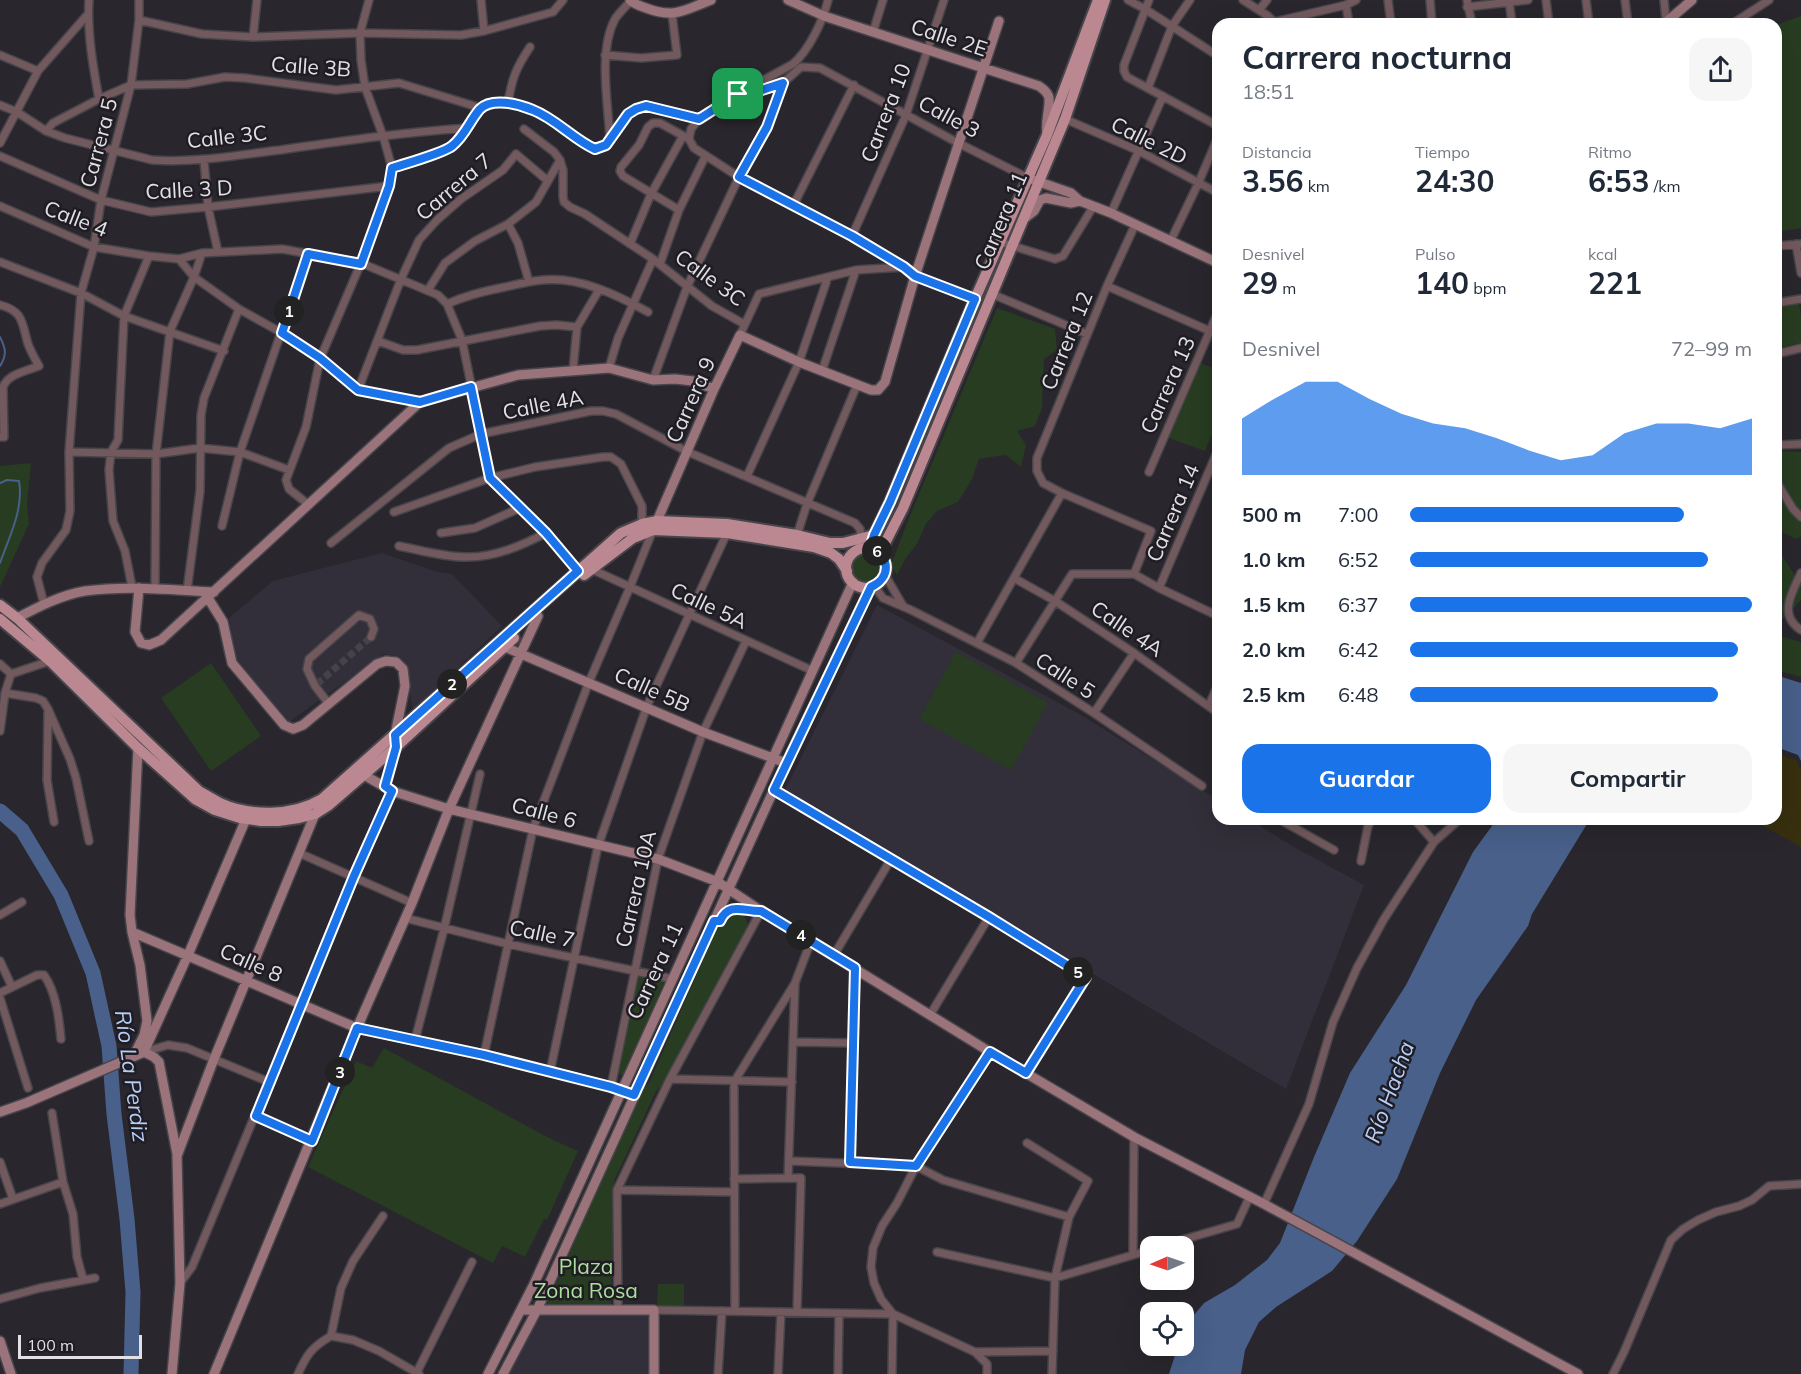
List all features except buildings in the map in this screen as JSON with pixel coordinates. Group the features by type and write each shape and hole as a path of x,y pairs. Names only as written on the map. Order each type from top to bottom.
{"main road":[{"name":"Carrera 11","path":"869,547 903,508 1039,183 1051,137 1098,0"},
{"name":"Carrera 11","path":"869,547 1028,178 1051,137 1065,119 1106,0"},
{"path":"0,605 199,791 221,803 250,811 276,812 311,806 322,799 395,741 505,647 591,569 633,538 655,526 727,524 797,535 830,543 869,547 885,560 886,567 885,575 878,584 865,587 853,582 839,559 831,553 814,547 728,533 655,526 642,524 621,533 578,571 395,741 364,775 329,805 315,814 278,821 246,819 215,810 195,799 138,748 50,661 0,619"},
{"path":"847,572 848,559 852,554 869,547"}],"street":[{"path":"89,0 88,14 99,99"},
{"name":"Carrera 5","path":"44,604 37,576 42,563 66,530 70,511 69,452 81,293 94,247 101,200 113,150 131,85 139,20 139,0"},
{"path":"253,37 257,0"},
{"path":"309,505 289,489 287,485 289,470 306,427 320,358 361,264 389,186 392,168 364,87 360,33 369,0"},
{"path":"481,0 484,31"},
{"path":"139,20 202,34 253,37 360,33 461,35 553,12 563,0"},
{"path":"610,139 605,55 609,33 616,18 630,1 662,14 672,14 711,0"},
{"name":"Calle 2E","path":"788,0 824,16 1039,86 1049,96 1045,123 1051,137"},
{"path":"630,244 651,195 699,119 800,58 824,16 828,0"},
{"path":"873,32 883,0"},
{"name":"Carrera 10","path":"852,236 906,115 944,0"},
{"path":"1128,0 1212,52"},
{"path":"1149,0 1124,64 1127,77 1212,123"},
{"path":"1148,88 1172,26 1190,0"},
{"path":"1243,0 1270,18"},
{"path":"1259,10 1267,0"},
{"path":"1294,18 1346,5 1356,0"},
{"path":"1388,0 1390,18"},
{"path":"1430,0 1432,18"},
{"path":"1467,4 1528,0"},
{"path":"1546,0 1548,18"},
{"path":"1586,0 1588,18"},
{"path":"1625,0 1627,18"},
{"path":"1664,0 1666,18"},
{"path":"1672,18 1692,0"},
{"path":"1741,18 1769,0"},
{"path":"1509,1 1511,18"},
{"path":"1346,5 1348,18"},
{"path":"0,143 38,71 88,14"},
{"path":"605,55 641,58 677,55 672,14"},
{"path":"915,276 999,21"},
{"path":"508,104 514,74 530,47"},
{"path":"0,55 38,71"},
{"name":"Calle 3","path":"783,83 801,67 820,68 1028,178 1071,193 1080,201 1212,260"},
{"name":"Calle 3B","path":"46,131 53,123 131,85 188,84 225,77 336,90 399,83 481,108 491,103 508,104 533,110 561,125 595,149 606,145 610,139"},
{"path":"738,94 753,93 783,83"},
{"path":"653,380 687,287 739,177 767,127 783,83"},
{"path":"792,206 854,85"},
{"path":"1111,213 1163,96"},
{"name":"Calle 3C","path":"0,105 17,112 46,131 65,138 152,160 204,160 382,136 468,128"},
{"path":"610,139 628,114 646,106 699,119"},
{"path":"392,168 451,147 468,128 481,108"},
{"name":"Calle 2D","path":"1065,119 1139,151 1212,190"},
{"path":"679,210 651,195 623,176 620,171 639,145 648,127 653,123 660,123 686,137 705,157 792,206 852,236 915,276 975,299"},
{"path":"428,290 445,262 475,241 508,224 536,202 560,160 554,152 524,129"},
{"path":"1171,240 1212,151"},
{"name":"Carrera 7","path":"358,390 418,240 461,199 503,170 516,154 548,181"},
{"name":"Calle 3 D","path":"0,156 101,200 151,212 389,186"},
{"path":"660,264 679,210 705,157"},
{"path":"204,160 208,207 218,252"},
{"name":"Calle 3C","path":"560,160 563,170 564,202 653,259 712,306 744,324"},
{"name":"Calle 3","path":"1024,218 1034,211 1040,200 1046,198 1071,204 1080,201"},
{"name":"Calle 4","path":"0,206 94,247 149,256 179,259 218,252 282,249 361,264 428,290 447,304"},
{"path":"1000,242 1055,259 1060,258 1093,207"},
{"path":"508,224 518,243 529,282"},
{"name":"Carrera 12","path":"1062,493 1043,483 1037,471 1037,458 1107,286 1135,225"},
{"path":"1782,245 1798,244 1801,273"},
{"path":"155,589 156,454 170,331 202,254"},
{"path":"222,526 240,452 308,254"},
{"path":"149,256 124,316 118,441 111,452 109,470 113,521 136,587 135,632 141,643 149,645 161,640 420,402 518,375 609,368 653,380 693,381 714,388"},
{"path":"179,259 194,277 239,309 320,358 358,390 420,402"},
{"path":"609,368 618,338 653,259"},
{"path":"0,262 81,293 124,316 224,351"},
{"path":"747,476 799,362 828,277 856,270 904,267"},
{"path":"822,371 856,270"},
{"name":"Calle 3C","path":"740,335 799,362 871,390 878,390 885,382 915,276"},
{"name":"Carrera 9","path":"655,526 714,388 759,294 828,277"},
{"path":"578,571 546,533 490,478 462,340 447,304 470,294 529,282 560,280 579,283 599,290 648,312"},
{"path":"1107,286 1210,331"},
{"path":"573,370 578,327 599,290"},
{"path":"992,294 1087,334"},
{"path":"1782,302 1801,299"},
{"path":"0,305 9,307 22,320 28,345 39,366 10,377 6,381 3,387 4,436 0,437"},
{"path":"187,591 200,490 201,415 204,398 239,309"},
{"path":"378,340 404,350 417,350 540,326 578,327"},
{"name":"Carrera 13","path":"1149,472 1212,326"},
{"path":"1782,353 1801,348"},
{"path":"797,535 807,504 857,385"},
{"name":"Calle 4A","path":"331,543 448,448 481,434 591,411 603,411 616,414 688,452 855,523 869,547"},
{"path":"1782,445 1801,444"},
{"path":"69,452 156,454 200,448 240,452 289,470"},
{"path":"394,512 490,478 536,466 611,457 621,464 642,506 642,524"},
{"name":"Carrera 14","path":"1159,588 1212,464"},
{"path":"1782,492 1792,509 1801,516"},
{"path":"977,643 1062,493 1151,531 1134,574"},
{"path":"441,533 475,528 520,508"},
{"path":"484,1055 533,829 589,682 655,526"},
{"path":"399,546 464,557 481,556 520,546 546,533"},
{"path":"550,1072 598,846 647,706 728,533"},
{"name":"Calle 5A","path":"591,569 813,671"},
{"path":"1801,573 1788,598 1789,616 1801,630"},
{"path":"1016,663 1072,574 1134,574 1212,613"},
{"path":"885,575 903,606"},
{"name":"Calle 4A","path":"1014,578 1055,601 1212,708"},
{"name":"Carrera 11","path":"488,1374 534,1284 853,582"},
{"name":"Carrera 11","path":"503,1374 537,1310 786,763 872,586"},
{"name":"Calle 5","path":"872,586 883,598 1016,663 1202,786"},
{"path":"16,618 44,604 83,591 136,587 211,595"},
{"path":"180,1283 192,1267 256,1116 388,789 405,686 403,669 396,662 386,661 376,664 303,725 293,729 284,725 232,663 223,622 211,595"},
{"path":"328,704 307,669 309,659 359,615 370,620 374,629 371,637"},
{"path":"214,1374 357,1028 412,903 449,808 538,616"},
{"name":"Carrera 10A","path":"611,1087 658,859 704,732 746,641"},
{"name":"Calle 5B","path":"505,647 704,732 786,763"},
{"path":"1094,713 1134,653"},
{"path":"11,674 50,661"},
{"path":"0,664 11,674"},
{"path":"0,731 5,693 11,674"},
{"path":"5,693 36,698 42,701 48,709 76,778 89,841"},
{"path":"1209,705 1212,700"},
{"path":"48,709 47,780 54,822"},
{"path":"137,1054 147,1021 140,965 130,915 138,748"},
{"path":"415,1040 444,929 480,774"},
{"name":"Calle 6","path":"364,775 388,789 449,808 658,859 718,882 761,911 990,1052 1134,1137 1275,1209 1578,1374"},
{"path":"774,790 1086,977 1026,1073"},
{"path":"177,1156 214,1059 315,814"},
{"path":"137,1054 188,955 246,819"},
{"path":"1280,832 1283,825"},
{"path":"1293,825 1334,850"},
{"path":"1362,861 1368,825"},
{"path":"1419,825 1434,842"},
{"path":"1264,1204 1309,1104 1333,1022 1357,968 1384,919 1434,842 1453,825"},
{"path":"299,853 412,903"},
{"path":"834,955 891,859"},
{"path":"0,915 22,902"},
{"path":"618,1309 616,1190 670,1079 761,911 730,910 723,914 720,921 714,921"},
{"path":"930,1015 989,917"},
{"name":"Calle 7","path":"405,918 508,944 673,979"},
{"name":"Calle 8","path":"132,933 357,1028 484,1055 611,1087 634,1095"},
{"path":"735,1311 734,1082 795,983 811,940"},
{"path":"0,961 12,987"},
{"path":"850,1162 855,968"},
{"path":"0,993 37,975 44,975 49,982 61,1039"},
{"path":"788,1178 795,983"},
{"path":"0,998 28,1088"},
{"path":"793,1042 854,1043"},
{"path":"0,1112 26,1103 137,1054 168,1045 187,1048 269,1082"},
{"path":"892,1374 893,1314 881,1299 874,1283 871,1267 873,1248 882,1226 916,1166 990,1052"},
{"path":"137,1054 154,1057 159,1062 177,1156 180,1283 172,1374"},
{"path":"670,1079 792,1082"},
{"path":"52,1113 63,1182 73,1214 77,1257 83,1280"},
{"path":"256,1116 312,1141"},
{"path":"1133,1255 1134,1137"},
{"path":"1027,1143 1088,1181 1069,1217 1055,1278 1052,1374"},
{"path":"790,1161 916,1166 943,1180 1069,1217"},
{"path":"0,1162 14,1199"},
{"path":"734,1179 801,1178 797,1312"},
{"path":"0,1204 63,1182"},
{"path":"1613,1374 1671,1240 1698,1220 1752,1200 1769,1186 1801,1184"},
{"path":"616,1190 734,1192"},
{"path":"1194,1236 1237,1224 1250,1196"},
{"path":"331,1336 341,1288 353,1261 383,1216"},
{"path":"937,1252 1055,1278 1140,1253"},
{"path":"298,1374 306,1356 315,1346 331,1336 353,1340 379,1351 417,1374 472,1262"},
{"path":"0,1299 40,1288 95,1278"},
{"path":"521,1310 618,1309 893,1314 975,1352 987,1364 987,1374"},
{"path":"654,1310 654,1374"},
{"path":"718,1374 722,1311"},
{"path":"778,1374 781,1312"},
{"path":"838,1374 839,1313"},
{"path":"0,1341 11,1374"},
{"path":"975,1352 1053,1351"}],"shaded area":[{"path":"382,553 437,572 452,574 502,626 413,710 400,656 383,654 289,722 235,660 229,618 273,581"},
{"path":"877,605 1081,715 1212,796 1212,825 1259,825 1364,885 1286,1089 785,790"},
{"path":"541,1313 650,1315 649,1374 509,1374"}],"green space":[{"path":"1801,16 1801,228 1782,231 1782,23"},
{"path":"1799,303 1801,343 1782,347 1782,306"},
{"path":"997,308 1055,329 1057,350 1044,359 1042,408 1035,426 1017,431 1026,445 1021,467 1006,455 979,459 972,479 958,502 937,511 926,524 917,544 897,575 891,565"},
{"path":"1198,362 1212,368 1212,434 1205,451 1166,437"},
{"path":"1782,451 1801,452 1801,537 1796,539 1782,532"},
{"path":"31,463 27,504 29,524 0,587 0,466"},
{"path":"866,552 876,557 881,567 876,577 866,582 856,577 851,567 856,557"},
{"path":"1782,556 1801,585 1801,600 1782,620"},
{"path":"1782,637 1801,642 1801,677 1782,672"},
{"path":"956,652 1048,703 1011,770 919,719"},
{"path":"211,663 261,736 211,771 161,698"},
{"name":"Plaza Zona Rosa","path":"736,912 745,917 748,927 665,1083 656,1091 614,1181 611,1305 547,1304 642,1090 649,1083 722,917"},
{"path":"638,976 664,982 626,1073 621,1075 618,1070"},
{"path":"384,1048 549,1138 578,1151 547,1220 544,1219 525,1257 502,1246 493,1263 308,1167 356,1061 372,1068"},
{"path":"658,1284 684,1284 684,1307 657,1306"}],"sand":[{"path":"1782,756 1796,760 1801,770 1801,847 1762,825 1782,825"}],"water":[{"path":"1782,677 1801,683 1801,761 1798,755 1782,749"},
{"name":"Río Hacha","path":"1493,825 1586,825 1532,914 1528,926 1476,1000 1440,1073 1397,1179 1357,1241 1332,1271 1276,1307 1259,1322 1245,1350 1241,1374 1169,1374 1175,1356 1194,1356 1194,1315 1204,1303 1235,1285 1267,1260 1280,1243 1350,1073 1406,985 1473,852"}],"waterway":[{"path":"0,337 5,352 0,366"},
{"path":"0,483 7,480 19,481 20,491 15,523 0,563"},
{"name":"Río La Perdiz","path":"0,811 22,830 61,895 93,973 109,1046 114,1114 127,1219 133,1292 131,1374"}],"tunnel":[{"path":"317,684 371,637"}],"route":[{"path":"783,83 767,127 739,177 852,236 915,276 975,299 874,535 870,548 880,553 885,560 885,575 878,584 871,587 774,790 1086,977 1026,1073 990,1052 916,1166 850,1162 855,968 761,911 743,909 730,910 723,914 720,921 714,921 634,1095 611,1087 484,1055 357,1028 312,1141 256,1116 354,876 392,791 385,786 396,747 395,735 578,571 546,533 490,478 471,387 420,402 358,390 320,358 282,333 308,254 361,264 389,186 392,168 451,147 468,128 481,108 491,103 508,104 533,110 561,125 595,149 606,145 628,114 636,109 646,106 699,119 738,94 766,90 783,83"}]}
